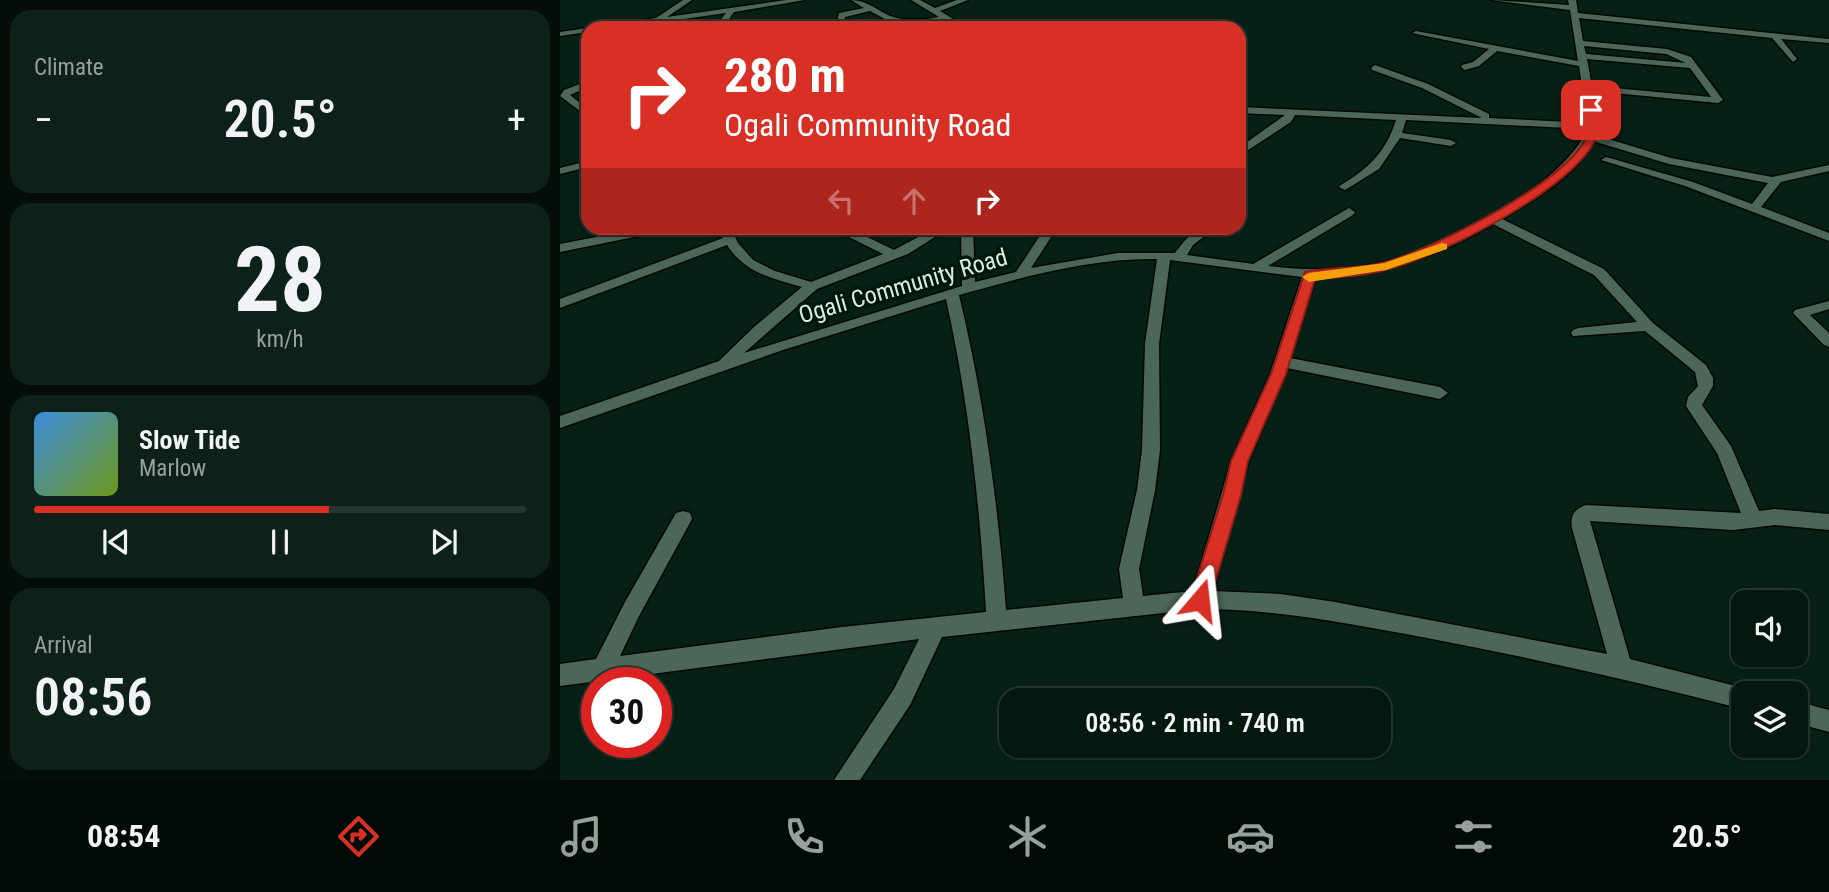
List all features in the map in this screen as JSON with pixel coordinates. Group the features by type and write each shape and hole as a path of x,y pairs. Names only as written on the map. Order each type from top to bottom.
{"street":[{"path":"660,20 662,15 688,0"},
{"path":"653,21 802,0"},
{"path":"855,0 893,20"},
{"path":"918,2 933,0"},
{"path":"934,11 964,0"},
{"path":"1495,0 1829,41"},
{"path":"918,2 952,21"},
{"path":"1573,8 1593,131"},
{"path":"838,21 842,15 872,9"},
{"path":"723,21 731,11"},
{"path":"930,21 947,18"},
{"path":"889,21 909,21"},
{"path":"560,34 581,31"},
{"path":"1416,33 1495,48 1693,66 1716,96 1716,101 1587,88"},
{"path":"1775,36 1793,59"},
{"path":"1465,67 1476,64 1495,48"},
{"path":"1375,68 1425,86 1498,121"},
{"path":"581,87 567,92 568,99 581,109"},
{"path":"560,109 576,106"},
{"path":"1246,110 1498,121 1593,131 1669,161 1776,180 1829,168"},
{"path":"1246,147 1288,120 1292,111"},
{"path":"1345,187 1382,161 1397,135 1402,116"},
{"name":"Ogali Community Road","path":"560,422 722,366 960,290 1089,261 1171,257 1309,275 1358,272 1404,261 1450,243 1562,173 1577,159 1593,131"},
{"path":"1397,135 1451,143"},
{"path":"1606,160 1689,184 1829,237"},
{"path":"560,171 581,166"},
{"path":"1754,209 1776,180"},
{"path":"1254,269 1349,212"},
{"path":"1492,219 1599,272 1648,326 1701,369 1706,378 1704,392 1694,401 1694,406 1725,450 1753,519"},
{"path":"560,248 613,235"},
{"path":"560,304 725,235"},
{"path":"728,235 749,266 812,286"},
{"path":"855,235 894,254"},
{"path":"722,366 812,286 894,254 930,235"},
{"path":"966,235 960,290 966,352 988,500 997,622"},
{"path":"1020,275 1046,235"},
{"path":"1135,608 1129,569 1146,490 1152,442 1152,344 1171,257 1198,235"},
{"path":"1200,600 1240,461 1282,362 1309,275"},
{"path":"1829,304 1800,313 1829,342"},
{"path":"1578,333 1648,326"},
{"path":"1282,362 1440,393"},
{"path":"1622,669 1580,519 1586,513 1733,522 1775,517 1829,522"},
{"path":"604,667 632,608 683,519"},
{"path":"618,667 842,637 1200,600 1257,600 1501,642 1731,695"},
{"path":"846,780 902,697 935,628"},
{"path":"560,675 581,672"},
{"path":"1808,715 1829,721"}],"slow traffic":[{"path":"1309,277 1386,266 1442,246"}],"route":[{"path":"1200,600 1240,461 1278,374 1309,275 1358,272 1386,266 1433,251 1461,237 1549,183 1572,165 1592,137 1594,126 1591,110"}]}
